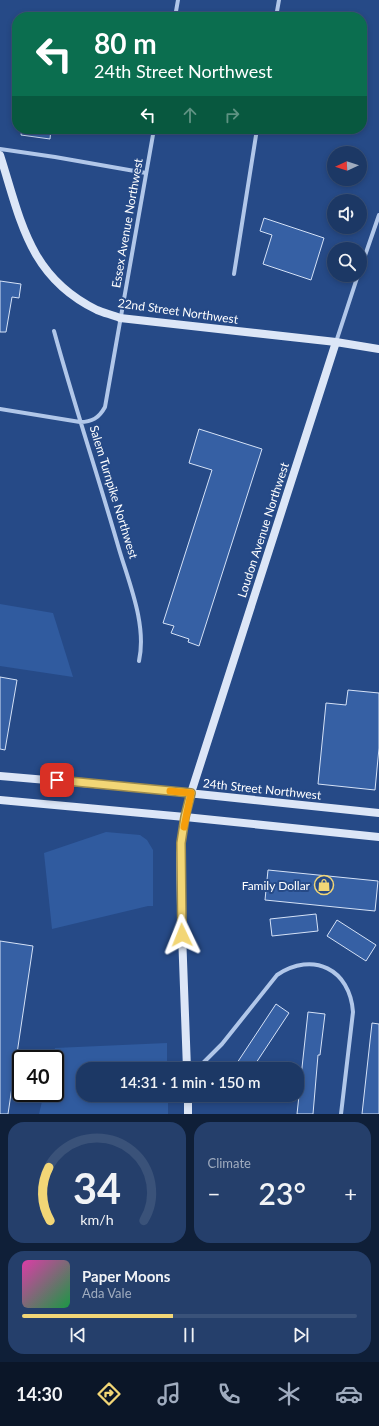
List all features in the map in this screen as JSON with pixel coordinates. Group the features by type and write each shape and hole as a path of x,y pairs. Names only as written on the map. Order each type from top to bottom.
{"street":[{"path":"176,12 178,0"},
{"path":"277,12 280,0"},
{"name":"Essex Avenue Northwest","path":"80,422 95,420 101,414 105,407 109,392 120,318 153,134"},
{"path":"234,274 256,134"},
{"path":"0,149 146,173"},
{"name":"22nd Street Northwest","path":"0,155 29,243 38,260 51,277 64,290 98,310 120,318 336,342 379,349"},
{"path":"367,249 379,214"},
{"name":"Loudon Avenue Northwest","path":"191,793 356,282"},
{"name":"Salem Turnpike Northwest","path":"54,331 137,612 142,637 139,661"},
{"path":"0,409 80,422"},
{"name":"24th Street Northwest","path":"0,776 191,793 379,813"},
{"path":"187,1062 180,859 185,817 191,793"},
{"path":"0,800 379,837"},
{"path":"204,1062 222,1044 277,975 287,968 298,964 319,965 332,971 341,979 349,991 352,1002 353,1012 341,1114"},
{"path":"188,1102 188,1114"}],"shaded area":[{"path":"0,604 53,613 73,677 0,666"},
{"path":"106,832 140,835 147,840 153,850 153,906 52,929 44,853"},
{"path":"167,1043 167,1062 76,1062 76,1102 168,1102 168,1114 39,1114 42,1102 64,1102 64,1050 54,1050 55,1048"}],"building":[{"path":"21,134 50,134 50,139"},
{"path":"264,218 324,238 311,280 263,264 272,235 260,231"},
{"path":"0,281 21,284 19,298 12,297 6,332 0,332"},
{"path":"199,429 262,449 199,646 188,642 189,639 171,633 174,626 163,623 212,470 189,463"},
{"path":"0,677 17,680 5,750 0,749"},
{"path":"348,690 379,693 379,748 375,790 318,784 326,703 346,705"},
{"path":"268,870 378,881 375,911 265,900"},
{"path":"316,914 318,931 272,936 270,919"},
{"path":"337,920 376,945 366,961 327,936"},
{"path":"0,941 33,946 18,1050 12,1050 12,1087 8,1114 0,1114"},
{"path":"276,1004 289,1013 257,1062 238,1062"},
{"path":"308,1012 325,1014 320,1055 318,1055 313,1114 297,1114 298,1102 304,1102 304,1062 303,1062"},
{"path":"372,1023 379,1024 379,1114 362,1114"}],"slow traffic":[{"path":"170,791 191,793 184,827"}],"place":[{"name":"Family Dollar","path":"324,885"}],"route":[{"path":"57,780 191,793 185,817 180,852 182,935"}]}
